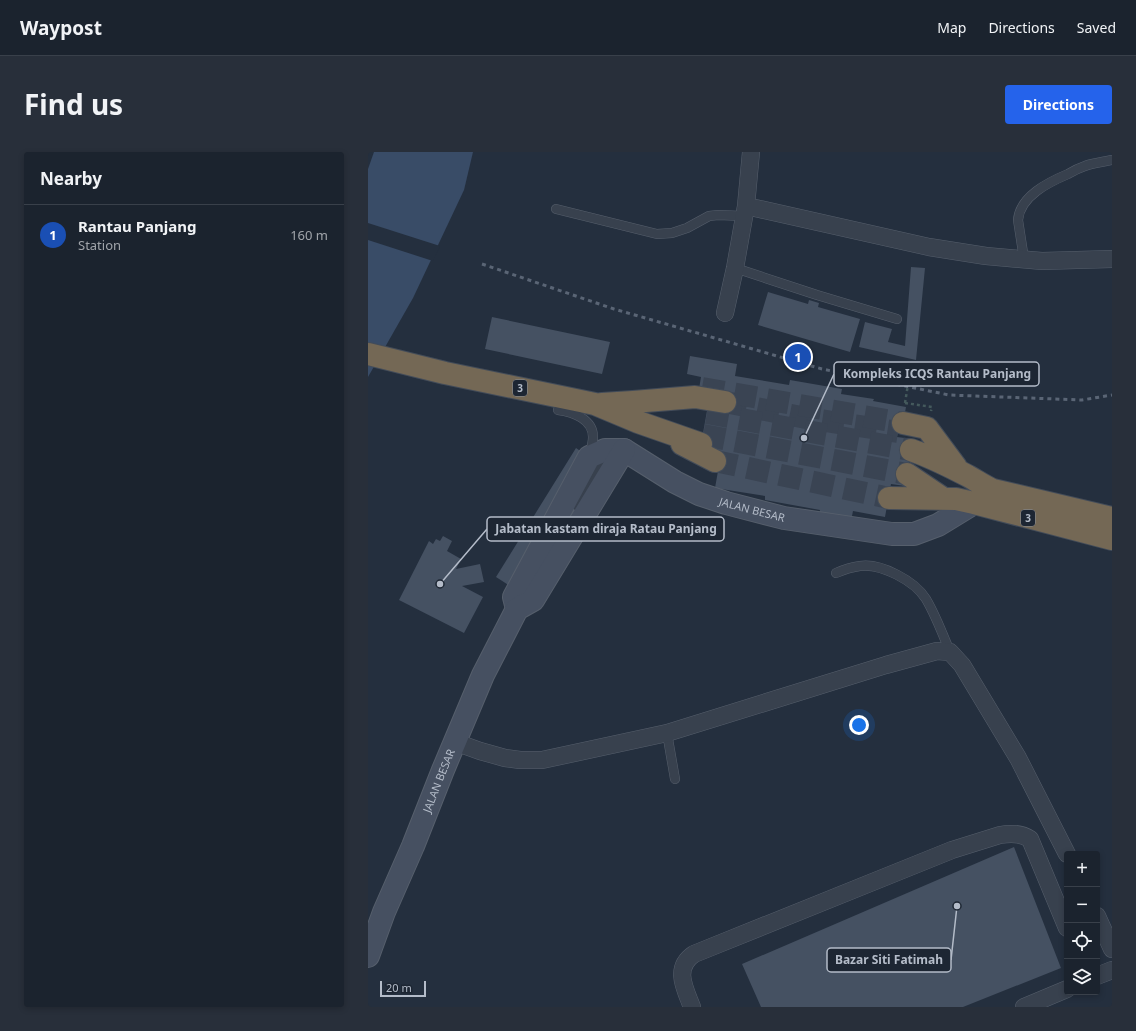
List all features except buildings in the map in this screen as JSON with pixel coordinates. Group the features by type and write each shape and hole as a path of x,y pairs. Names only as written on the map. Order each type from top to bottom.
{"highway":[{"name":"3","path":"368,354 595,404 645,424 715,461"},
{"name":"3","path":"633,402 675,390 699,388"},
{"name":"3","path":"595,404 696,397 716,408"},
{"name":"3","path":"902,419 921,437 965,489"},
{"name":"3","path":"645,424 702,439"},
{"name":"3","path":"911,450 931,457 965,489"},
{"name":"3","path":"1112,518 993,490 895,486 965,489 1112,539"}],"main road":[{"path":"590,457 605,450 624,450"},
{"path":"521,603 533,600 624,450"},
{"name":"JALAN BESAR","path":"624,450 675,482 699,494 726,503 784,518 892,534 914,534 938,525 965,489"},
{"name":"JALAN BESAR","path":"368,956 384,912 413,846 483,675 521,603 514,597 590,457"}],"street":[{"path":"725,313 745,211 751,152"},
{"path":"745,211 929,247 986,256 1042,261 1112,259"},
{"path":"455,742 505,758 536,760 554,758 667,733 937,651 950,652 962,665 1014,752 1065,851"},
{"path":"692,1007 682,982 682,972 688,958 694,954 952,850 1000,835 1020,834 1025,835 1030,839 1065,923"},
{"path":"1100,923 1112,949"},
{"path":"1100,975 1112,970"},
{"path":"1024,1007 1064,990"}],"lane":[{"path":"1024,259 1018,220 1021,209 1030,197 1036,191 1058,178 1084,166 1112,160"},
{"path":"556,210 657,234 672,234 687,228 708,216 745,211"},
{"path":"735,268 897,319"},
{"path":"558,410 576,414 587,422 593,431 590,457"},
{"path":"571,517 602,464 624,450"},
{"path":"836,572 860,566 873,566 886,570 917,589 925,598 933,613 950,652"},
{"path":"667,733 675,779"}],"path":[{"path":"884,366 910,372 902,419"}],"water":[{"path":"374,152 473,152 464,190 413,298 368,377 368,169"}],"pier":[{"path":"368,223 440,246 433,261 368,240"}],"tunnel":[{"path":"702,388 903,423"},
{"path":"725,402 806,418 898,432"},
{"path":"707,413 911,450"},
{"path":"703,435 907,474"},
{"path":"715,461 889,498"}],"railway":[{"path":"482,264 614,309 822,369 949,395 1082,400 1112,395"}],"place":[{"name":"Rantau Panjang","path":"798,357"},
{"name":"Kompleks ICQS Rantau Panjang","path":"804,438"},
{"name":"Jabatan kastam diraja Ratau Panjang","path":"440,584"},
{"name":"Bazar Siti Fatimah","path":"957,906"}]}
